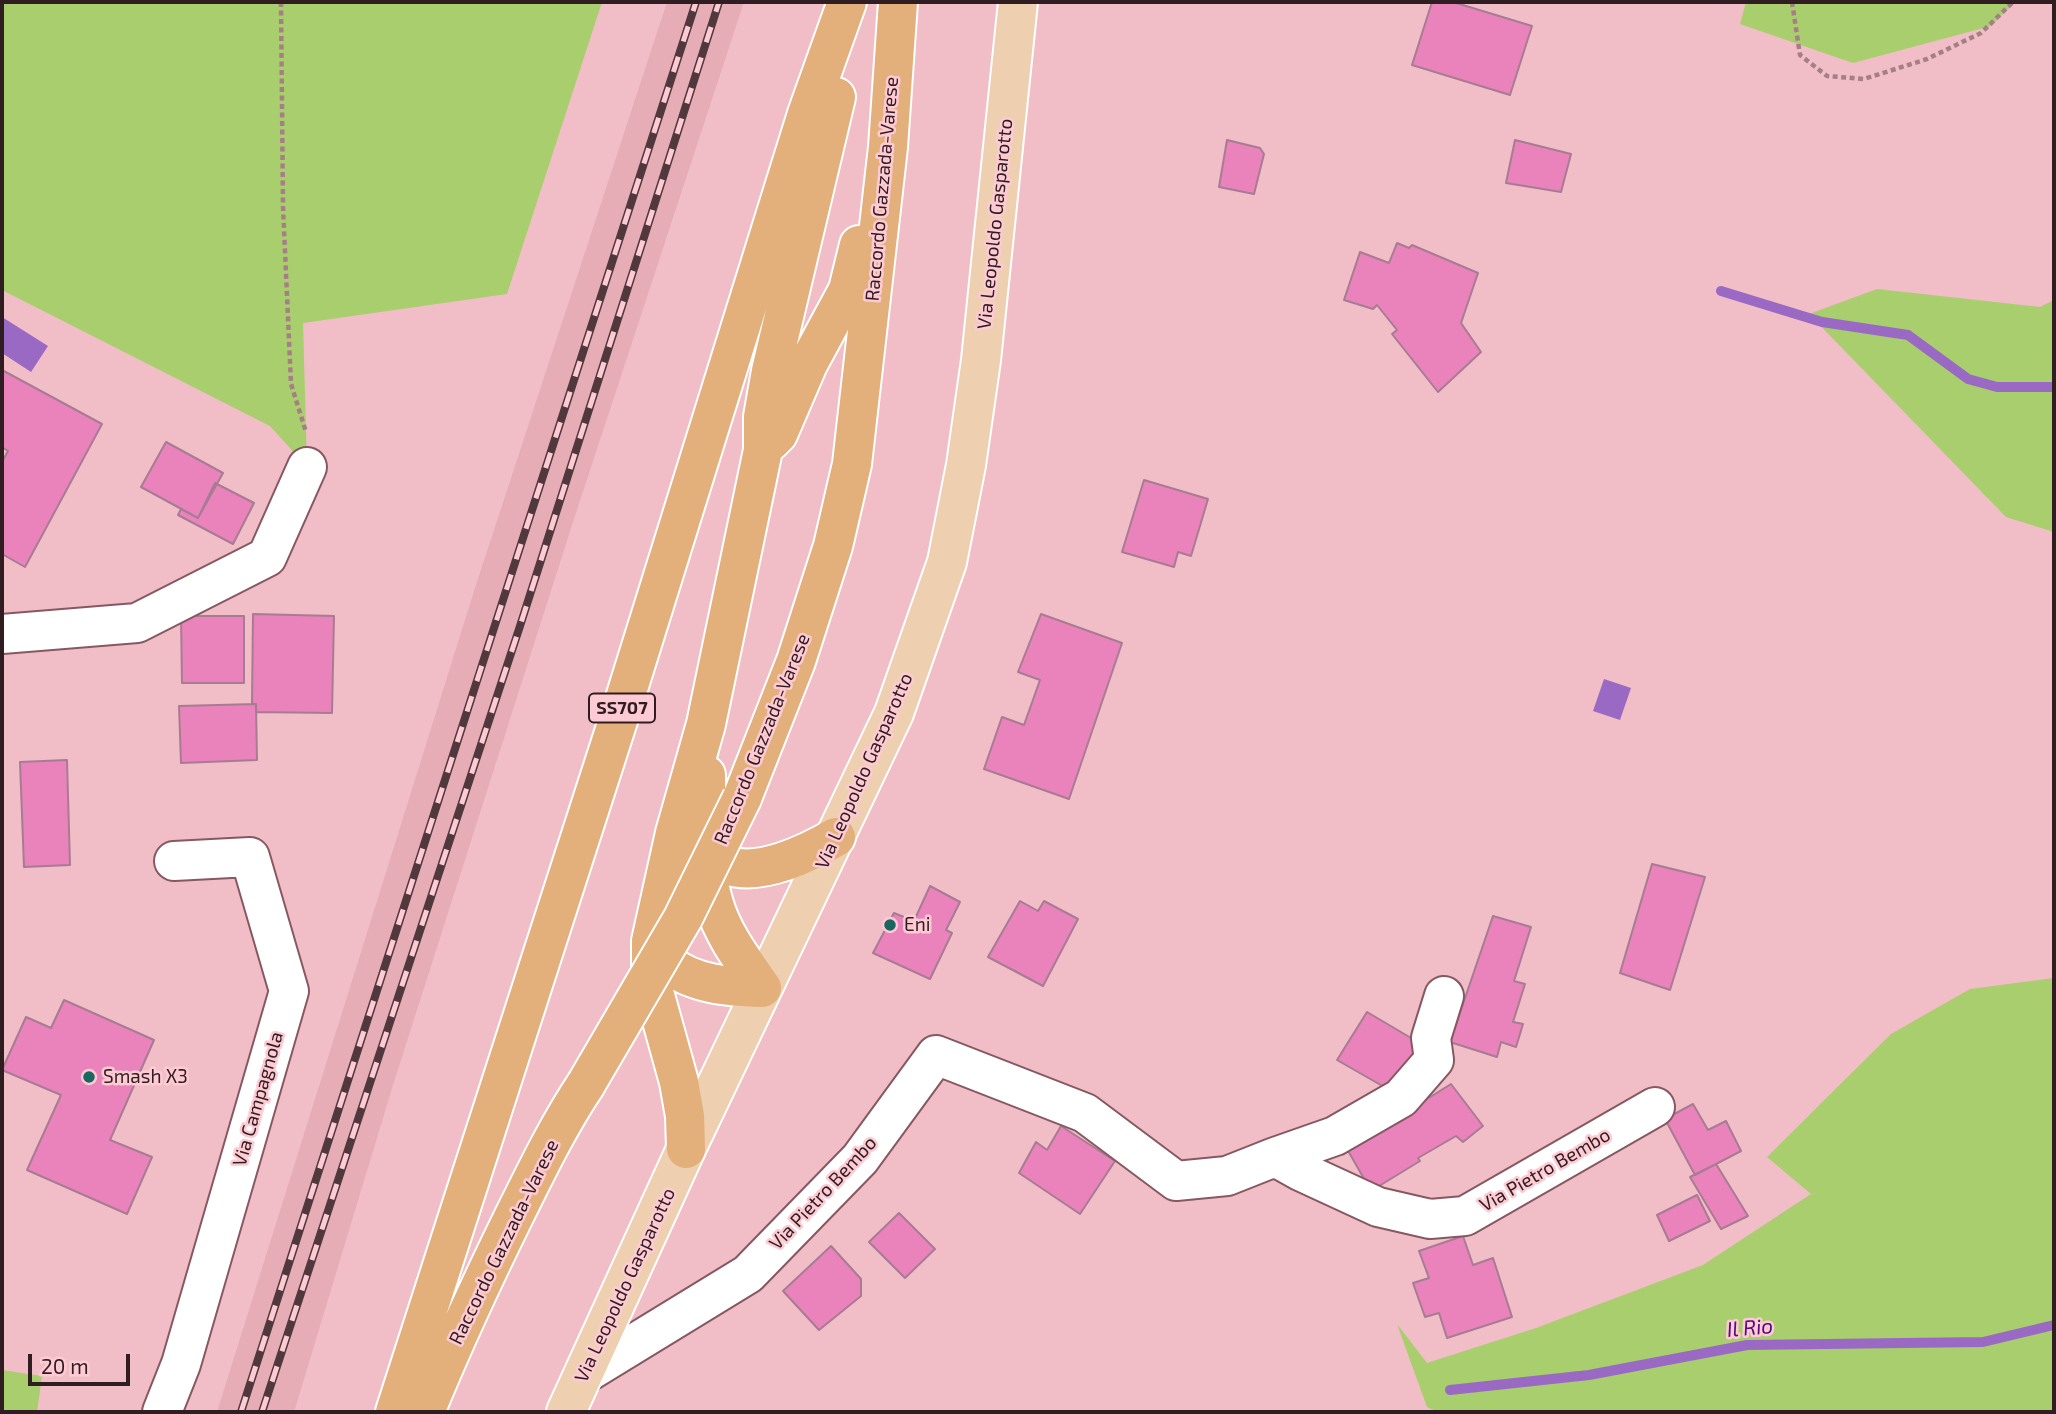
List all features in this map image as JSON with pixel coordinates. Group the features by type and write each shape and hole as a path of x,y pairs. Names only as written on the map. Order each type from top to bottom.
{"highway":[{"path":"686,1150 685,1116 652,982 651,941 675,833 706,724 763,450 764,417 771,371 836,102 849,2"},
{"name":"Raccordo Gazzada-Varese","path":"395,1412 622,708 807,114 849,2"},
{"path":"763,450 778,434 808,364 848,290 856,262 892,2"},
{"name":"Raccordo Gazzada-Varese","path":"425,1412 454,1342 531,1180 683,918 742,798 796,661 833,546 852,464 888,147 898,2"},
{"path":"706,724 706,855 714,905 737,952 762,988"},
{"path":"706,855 727,866 751,867 795,858 836,838"},
{"path":"651,941 664,962 682,973 710,984 762,988"}],"main road":[{"name":"Via Leopoldo Gasparotto","path":"566,1412 762,988 894,713 947,562 966,465 981,359 1018,2"}],"street":[{"path":"2,634 137,623 267,557 307,450"},
{"name":"Via Campagnola","path":"162,1412 185,1351 289,991 250,857 174,861"},
{"name":"Via Pietro Bembo","path":"583,1375 748,1274 860,1158 936,1055 1085,1113 1176,1181 1227,1176 1335,1136 1401,1098 1434,1060 1431,1038 1444,996"},
{"name":"Via Pietro Bembo","path":"1275,1157 1377,1207 1430,1219 1465,1216 1655,1107"}],"path":[{"path":"281,2 283,207 291,384 307,450"},
{"path":"1792,2 1800,55 1828,76 1864,79 1927,59 1981,33 2013,2"}],"shaded area":[{"path":"667,2 744,2 573,522 393,1085 294,1412 217,1412 475,588"},
{"path":"2,317 48,346 31,372 2,353"},
{"path":"1604,679 1631,688 1620,720 1593,711"}],"green space":[{"path":"2,2 602,2 507,294 303,323 307,467 270,426 2,290"},
{"path":"1746,2 2015,2 1991,26 1853,63 1740,24"},
{"path":"1877,289 2040,307 2054,300 2054,532 2006,517 1809,314"},
{"path":"2054,978 2054,1412 1438,1412 1427,1407 1397,1324 1427,1363 1536,1328 1703,1265 1811,1194 1767,1157 1891,1034 1970,989"},
{"path":"2,1370 42,1376 37,1412 2,1412"}],"building":[{"path":"1432,2 1453,2 1532,26 1510,95 1412,65"},
{"path":"1227,140 1260,148 1264,154 1254,194 1219,187"},
{"path":"1515,140 1571,154 1561,192 1506,183"},
{"path":"1397,243 1409,248 1412,245 1478,273 1461,323 1481,352 1438,392 1392,334 1397,330 1377,305 1373,309 1344,300 1360,252 1389,263"},
{"path":"2,370 102,424 25,567 2,554 2,462 8,451 2,447"},
{"path":"166,442 223,473 198,518 141,487"},
{"path":"1144,480 1208,499 1191,556 1178,552 1174,567 1122,552"},
{"path":"215,483 254,503 233,544 178,515 181,509 198,518"},
{"path":"253,614 334,616 332,713 256,712 256,704 252,704"},
{"path":"1041,614 1122,643 1069,799 984,769 1002,717 1024,725 1040,680 1018,672"},
{"path":"181,616 244,616 244,683 182,683"},
{"path":"256,704 257,760 181,763 179,706"},
{"path":"67,760 70,865 24,867 20,762"},
{"path":"1652,864 1705,877 1670,990 1620,973"},
{"path":"930,886 960,902 946,930 952,933 930,979 873,953 894,913 914,921"},
{"path":"1020,901 1038,911 1044,901 1078,919 1043,986 988,957"},
{"path":"1493,916 1531,927 1514,981 1525,984 1513,1022 1523,1024 1516,1047 1501,1042 1497,1057 1450,1042"},
{"path":"64,1000 154,1040 110,1140 152,1157 127,1214 27,1170 61,1095 2,1070 26,1017 51,1028"},
{"path":"1367,1012 1423,1045 1393,1092 1337,1060"},
{"path":"1451,1084 1483,1126 1463,1142 1456,1136 1418,1158 1420,1161 1371,1191 1347,1149"},
{"path":"1693,1104 1708,1130 1726,1121 1741,1151 1695,1175 1665,1119"},
{"path":"1061,1126 1115,1161 1080,1214 1019,1173 1036,1142 1047,1150"},
{"path":"1716,1164 1748,1216 1721,1229 1690,1177"},
{"path":"1697,1195 1710,1221 1669,1241 1657,1215"},
{"path":"899,1213 935,1249 905,1278 869,1242"},
{"path":"1463,1236 1473,1265 1493,1258 1512,1317 1447,1338 1439,1313 1425,1317 1413,1283 1429,1278 1419,1251"},
{"path":"831,1246 861,1279 861,1296 819,1330 783,1291"}],"waterway":[{"path":"1721,291 1822,322 1908,335 1968,379 1997,387 2054,387"},
{"name":"Il Rio","path":"1450,1390 1589,1375 1747,1345 1983,1342 2054,1325"}],"railway":[{"path":"241,1412 696,2"},
{"path":"262,1412 520,626 719,2"}],"place":[{"name":"Eni","path":"890,925"},
{"name":"Smash X3","path":"89,1077"}]}
